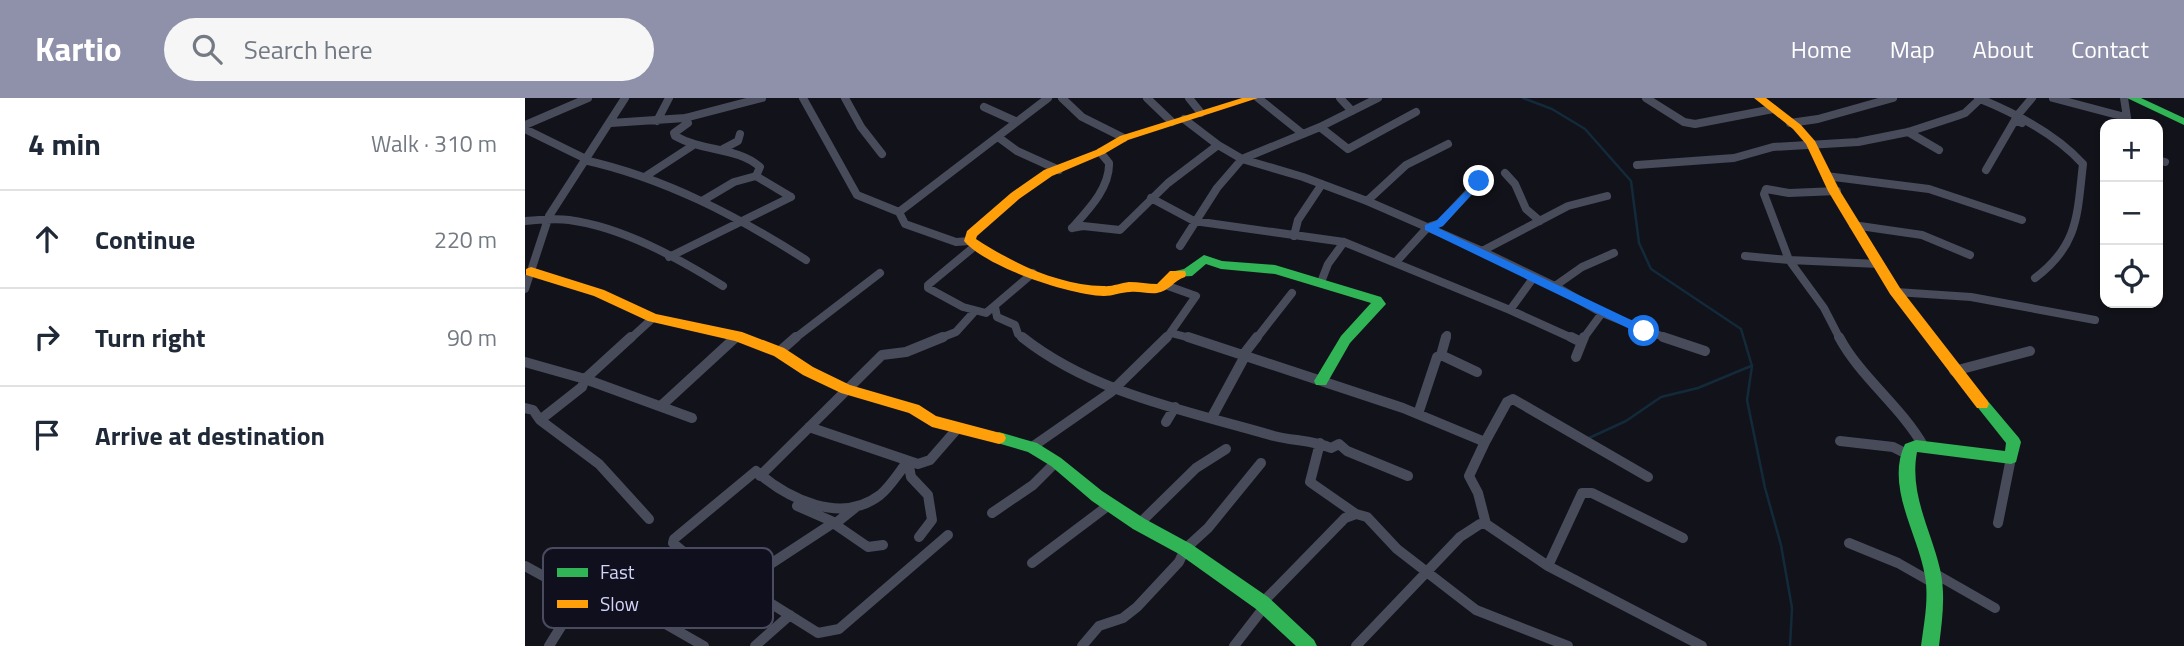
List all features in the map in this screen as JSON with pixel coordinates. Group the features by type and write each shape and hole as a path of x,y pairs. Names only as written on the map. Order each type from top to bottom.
{"street":[{"path":"526,125 587,98"},
{"path":"525,289 547,220 625,98"},
{"path":"657,121 670,98"},
{"path":"611,123 685,118 762,98"},
{"path":"803,98 857,195 899,212 905,224 956,242 972,244 1061,283 1113,291 1128,287 1156,291 1168,286 1175,274 1187,273 1204,259 1221,265 1275,270 1376,300 1379,304 1363,324 1356,326 1321,381"},
{"path":"845,98 861,127 883,154"},
{"path":"899,212 1048,98"},
{"path":"1062,98 1082,117 1124,138"},
{"path":"1147,98 1242,159 1367,201 1482,251 1555,286 1602,313 1644,331 1705,351"},
{"path":"1189,98 1201,113"},
{"path":"972,244 971,234 1015,196 1048,173 1100,152 1124,138 1178,120 1256,98 1303,134"},
{"path":"1341,98 1352,111"},
{"path":"1180,246 1217,188 1242,159 1320,127 1378,98"},
{"path":"1646,98 1684,122 1695,124 1773,109"},
{"path":"1759,98 1790,123 1818,152 1826,176 1837,191 1853,225 1896,292 1954,371 2014,442 1998,523"},
{"path":"1790,123 1818,119 1893,98"},
{"path":"1637,165 1734,158 1773,147 1858,142 1908,132 1965,113 1980,98 2067,149 2083,164 2075,235 2052,268 2035,278"},
{"path":"2016,117 2032,98"},
{"path":"2053,98 2121,119"},
{"path":"2124,98 2127,119"},
{"path":"2132,98 2179,120"},
{"path":"984,107 1015,121"},
{"path":"1320,127 1348,149 1416,112"},
{"path":"685,118 688,123 673,135 692,146 749,157 760,167 756,176 734,183 702,201"},
{"path":"1986,170 2015,120 2029,125"},
{"path":"526,125 584,159 626,168 702,201 806,260"},
{"path":"1908,132 1939,150"},
{"path":"721,150 738,141 740,134"},
{"path":"998,137 1017,151 1059,170"},
{"path":"1367,201 1406,165 1448,144"},
{"path":"1100,152 1109,163 1109,173 1099,195 1072,228 1083,226 1120,230 1150,198 1217,145"},
{"path":"646,176 677,159 692,146"},
{"path":"1505,173 1515,184 1526,209 1540,221"},
{"path":"1396,262 1428,227 1440,223 1485,175"},
{"path":"669,257 791,197 756,176"},
{"path":"1826,176 1929,189 2022,220"},
{"path":"1294,236 1298,220 1322,184"},
{"path":"1837,191 1789,193 1766,189 1764,194 1789,260 1824,307 1848,355 1911,424 1924,447"},
{"path":"1482,251 1568,206 1607,196"},
{"path":"1150,198 1195,221 1344,242 1581,342"},
{"path":"525,221 572,221 595,227 695,267 723,286"},
{"path":"1853,225 1922,235 1970,255"},
{"path":"1321,282 1328,264 1344,242"},
{"path":"972,244 928,285 928,288 946,301 974,312 986,313 1033,273"},
{"path":"1555,286 1581,267 1614,253"},
{"path":"1745,256 1879,264"},
{"path":"531,272 599,293 653,318 737,336 779,352 808,371 846,389 913,409 932,421 1032,447 1056,462 1109,505 1185,549 1264,604 1308,646"},
{"path":"779,352 880,273"},
{"path":"1510,310 1534,276"},
{"path":"1032,447 1114,390 1171,333 1191,308 1196,296 1168,286"},
{"path":"1896,292 1958,294 2095,320"},
{"path":"1212,417 1244,356 1292,293"},
{"path":"995,307 997,317 1015,325 1018,334 1033,345 1114,390 1285,439 1320,443 1331,448 1339,444 1347,451 1408,476"},
{"path":"760,476 882,355 906,352 956,332 974,312"},
{"path":"1576,357 1581,342 1602,313"},
{"path":"540,420 582,387 585,379 653,318"},
{"path":"1171,333 1212,343 1244,356 1419,411 1485,442"},
{"path":"1419,411 1436,358 1441,355 1447,335"},
{"path":"662,405 737,336"},
{"path":"1954,371 2030,351"},
{"path":"1441,355 1478,372"},
{"path":"525,362 585,379 692,418"},
{"path":"1486,524 1478,493 1469,476 1507,402 1513,400 1648,477"},
{"path":"1166,422 1175,407"},
{"path":"525,408 533,410 540,420 599,464 649,519"},
{"path":"809,427 874,447 901,461 918,464 930,460 957,429"},
{"path":"1840,441 1893,447 1907,454"},
{"path":"1320,443 1310,482 1356,514 1367,516 1397,549 1476,611 1568,646"},
{"path":"1930,646 1933,578 1910,500 1907,454 1910,448 1924,447 2011,458"},
{"path":"1139,524 1196,468 1226,449"},
{"path":"773,565 858,506 880,495 908,461"},
{"path":"908,461 911,477 928,495 932,520 919,537"},
{"path":"992,513 1033,485 1056,462"},
{"path":"1082,646 1099,626 1123,618 1137,607 1179,562 1185,549 1208,528 1261,463"},
{"path":"678,548 673,543 674,539 756,471 797,500 842,508 858,506"},
{"path":"1548,566 1582,493 1592,493 1683,538"},
{"path":"791,496 791,505 814,512 869,547 883,545"},
{"path":"1032,563 1109,505"},
{"path":"1234,646 1264,604 1345,518 1356,514"},
{"path":"1359,645 1460,537 1480,524 1486,524 1548,566 1702,646"},
{"path":"773,605 818,632 839,629 949,535"},
{"path":"1849,543 1933,578 1995,608"},
{"path":"525,566 543,576"},
{"path":"755,646 790,615"},
{"path":"549,646 560,628"},
{"path":"672,628 704,646"}],"waterway":[{"path":"1523,98 1552,109 1585,129 1631,181 1639,243 1651,269 1741,329 1752,366 1747,400 1765,488 1781,545 1792,608 1790,646"},
{"path":"1589,438 1626,421 1661,397 1698,388 1751,366"}],"traffic: fast":[{"path":"2132,98 2184,122"},
{"path":"1180,274 1187,273 1204,259 1221,265 1275,270 1376,300 1379,304 1350,334 1321,381"},
{"path":"1930,646 1934,579 1909,495 1907,464 1910,448 1916,446 2011,458 2014,442 1982,404"},
{"path":"999,438 1032,447 1056,462 1097,496 1139,524 1185,549 1262,603 1308,646"}],"traffic: slow":[{"path":"1180,274 1175,274 1164,286 1154,289 1084,289 1015,267 970,241 971,234 1015,196 1048,173 1100,152 1124,138 1253,98"},
{"path":"1759,98 1797,127 1811,143 1834,191 1895,291 1982,404"},
{"path":"531,272 599,293 653,318 737,336 779,352 808,371 846,389 914,409 932,421 999,438"}],"route":[{"path":"1479,181 1440,223 1428,227 1644,331"}]}
